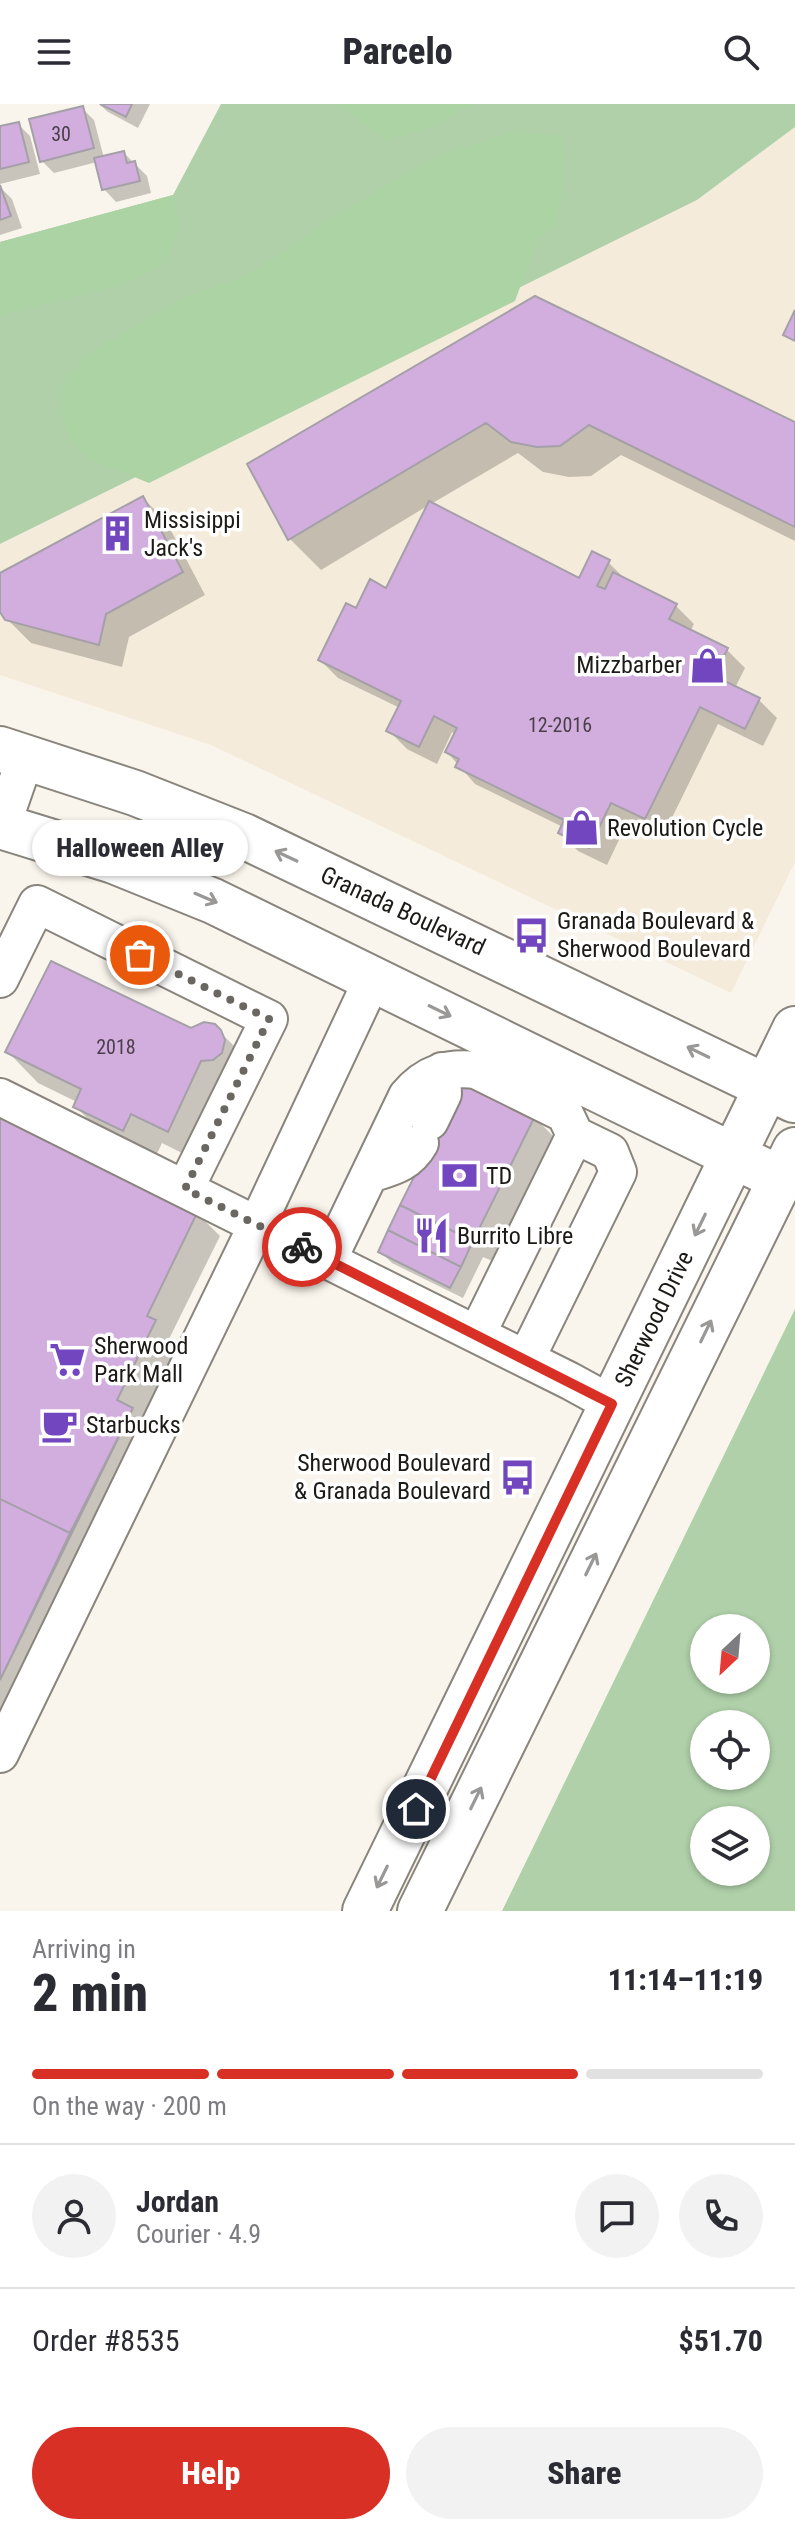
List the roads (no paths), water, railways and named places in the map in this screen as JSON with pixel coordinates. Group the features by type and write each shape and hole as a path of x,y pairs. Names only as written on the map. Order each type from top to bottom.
{"main road":[{"name":"Granada Boulevard","path":"13,752 135,793 244,836 781,1093"},
{"path":"1,828 114,861 199,895 734,1155 792,1164 420,1911"},
{"name":"Sherwood Drive","path":"365,1911 734,1155 781,1093 795,1029"}],"lane":[{"path":"1,828 13,752"},
{"path":"0,979 37,904 269,1019 185,1189"},
{"path":"0,1754 257,1225 373,978"},
{"path":"328,1260 407,1096 417,1084 431,1075 442,1071 476,1070 565,1114 575,1135 610,1152 618,1172 526,1359"},
{"path":"370,1174 401,1164 412,1156 443,1094 442,1071"},
{"path":"0,1097 612,1404"},
{"path":"477,1334 575,1135"}],"place":[{"name":"Missisippi Jack's","path":"118,534"},
{"name":"Mizzbarber","path":"708,665"},
{"name":"Revolution Cycle","path":"581,828"},
{"name":"Granada Boulevard & Sherwood Boulevard","path":"531,935"},
{"name":"Halloween Alley","path":"140,955"},
{"name":"TD","path":"460,1176"},
{"name":"Burrito Libre","path":"431,1236"},
{"name":"Sherwood Park Mall","path":"68,1360"},
{"name":"Starbucks","path":"60,1425"},
{"name":"Sherwood Boulevard & Granada Boulevard","path":"517,1477"}]}
